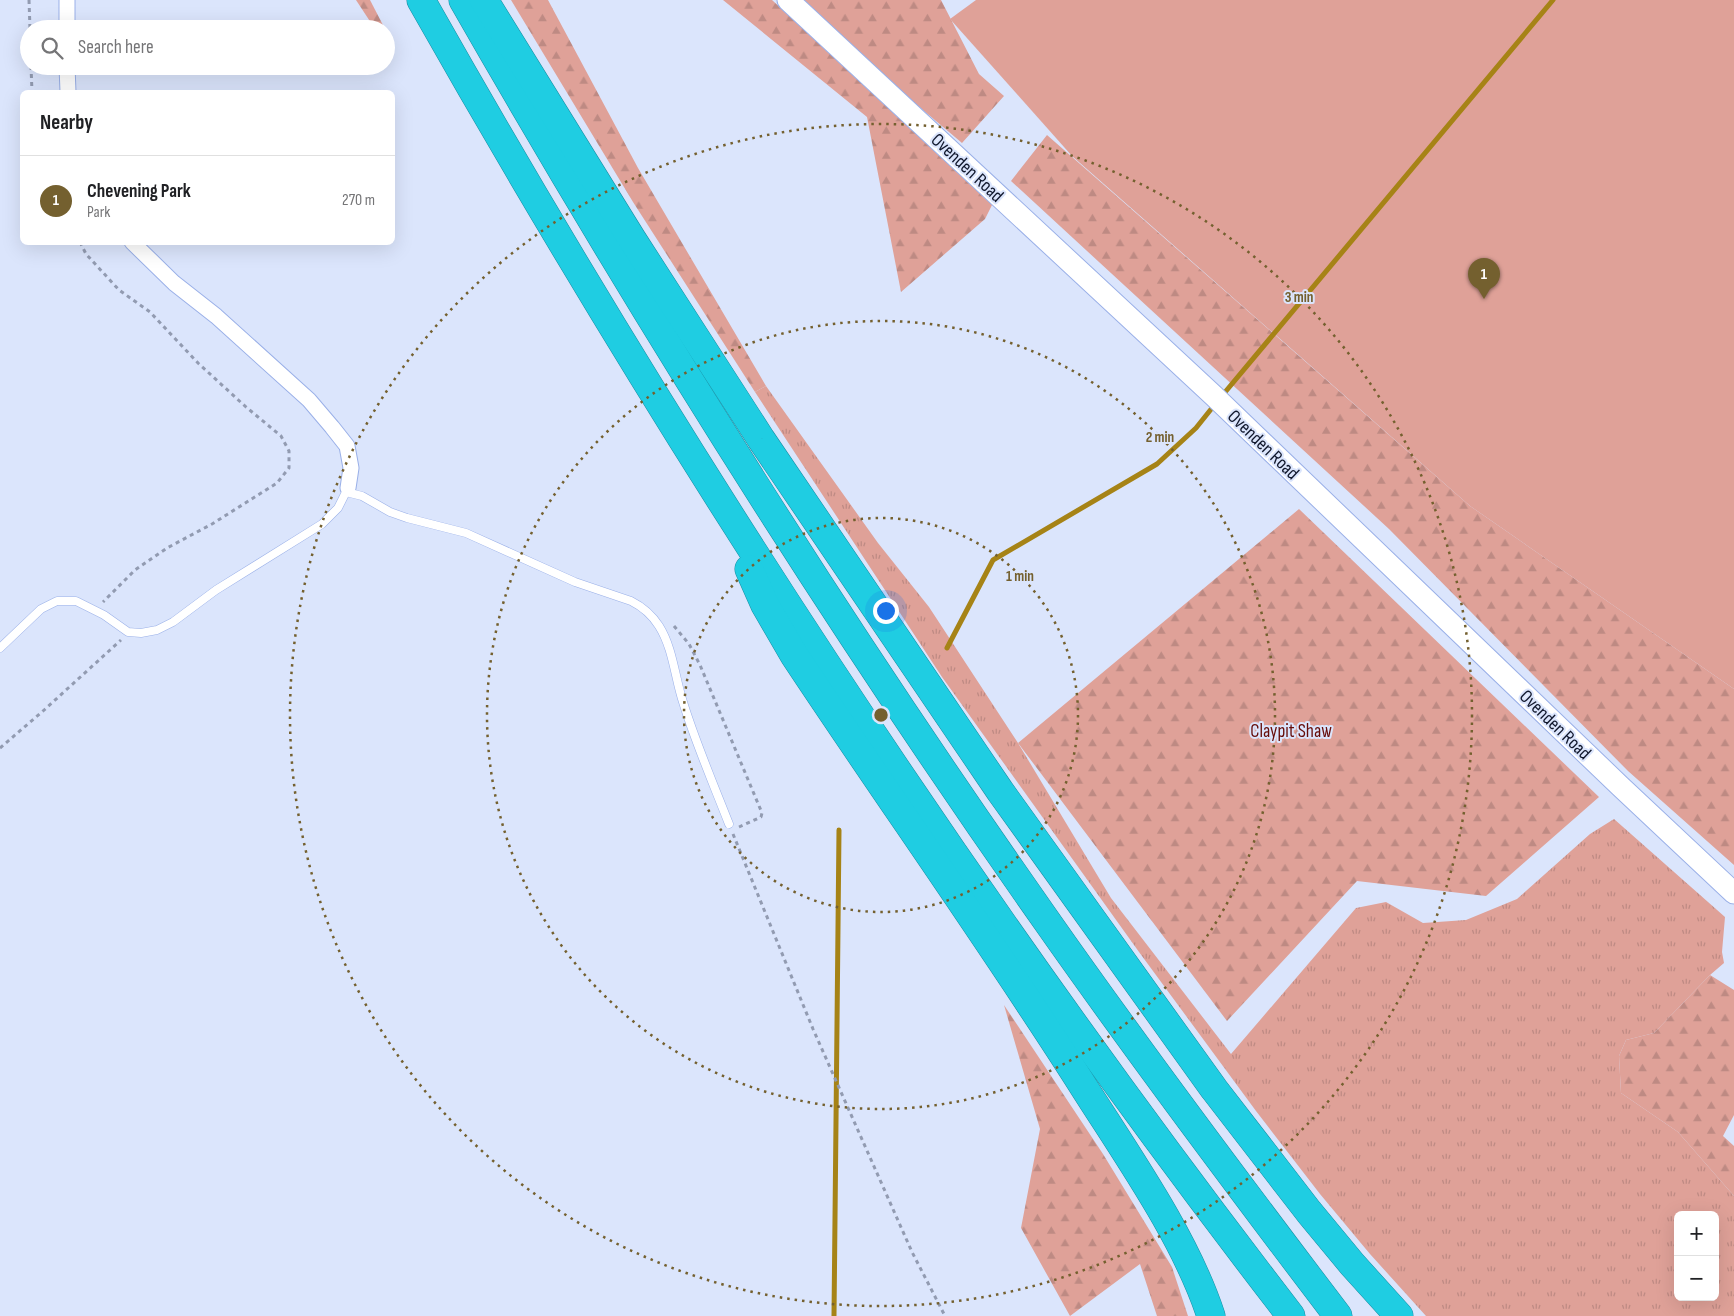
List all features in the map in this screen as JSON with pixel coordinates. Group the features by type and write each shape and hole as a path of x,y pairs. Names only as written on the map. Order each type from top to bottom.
{"highway":[{"path":"421,0 556,231 709,481 863,719 966,870 1127,1096 1291,1316"},
{"path":"463,0 548,147 671,352 891,694 1103,1000 1338,1316"},
{"path":"484,0 632,238 761,439 1000,791 1214,1089 1309,1212 1352,1264 1399,1316"},
{"path":"709,481 765,605 794,655 1015,982 1103,1117 1178,1241 1211,1316"}],"main road":[{"name":"Ovenden Road","path":"788,0 1214,396 1734,893"}],"street":[{"path":"67,0 67,20"},
{"path":"68,75 68,90"},
{"path":"135,245 174,283 216,316 309,400 332,426 347,446 351,468 347,490"}],"lane":[{"path":"0,648 41,609 57,601 76,601 104,615 128,632 141,633 157,630 173,622 216,590 322,524 338,508 347,490 365,497 390,512 466,533 575,582 639,605 654,619 666,639 682,701 696,743 729,824"}],"path":[{"path":"28,0 29,20"},
{"path":"31,75 32,90"},
{"path":"82,245 86,254 119,290 150,312 198,362 246,407 281,436 289,451 289,468 277,483 212,524 167,548 135,570 95,610"},
{"path":"654,619 667,620 689,644 700,665 762,813 761,817 732,831 829,1064 912,1252 945,1316"},
{"path":"0,748 128,632"}],"green space":[{"path":"356,0 370,0 380,20 369,20"},
{"path":"511,0 548,0 638,168 766,386 755,392 633,202"},
{"path":"723,0 772,0 992,205 985,219 901,292 867,117"},
{"path":"804,0 941,0 979,74 1004,96 962,143 891,83"},
{"path":"976,0 1734,0 1734,689 1470,506 1072,156 950,19"},
{"path":"1047,135 1470,506 1734,689 1734,865 1628,771 1389,529 1011,181"},
{"path":"766,386 878,543 929,607 1018,743 1111,898 1231,1054 1356,908 1386,902 1423,923 1466,920 1517,899 1590,834 1614,819 1725,917 1722,952 1724,963 1654,1033 1626,1040 1619,1056 1621,1093 1678,1132 1734,1196 1734,1316 1426,1316 1370,1254 1320,1194 1256,1111 1139,952 942,677 755,392"},
{"name":"Claypit Shaw","path":"1299,509 1599,797 1486,896 1357,881 1227,1021 1018,743"},
{"path":"1710,975 1734,990 1734,1115 1723,1136 1734,1146 1734,1196 1678,1132 1621,1093 1619,1056 1626,1040 1654,1033"},
{"path":"1004,1005 1103,1154 1172,1267 1188,1316 1157,1316 1140,1264 1070,1316 1021,1228 1040,1129"}],"waterway":[{"path":"1221,397 1553,0"},
{"path":"947,648 993,560 1157,464 1196,428 1216,403"},
{"path":"834,1316 839,830"}],"place":[{"name":"Chevening Park","path":"1484,299"}]}
